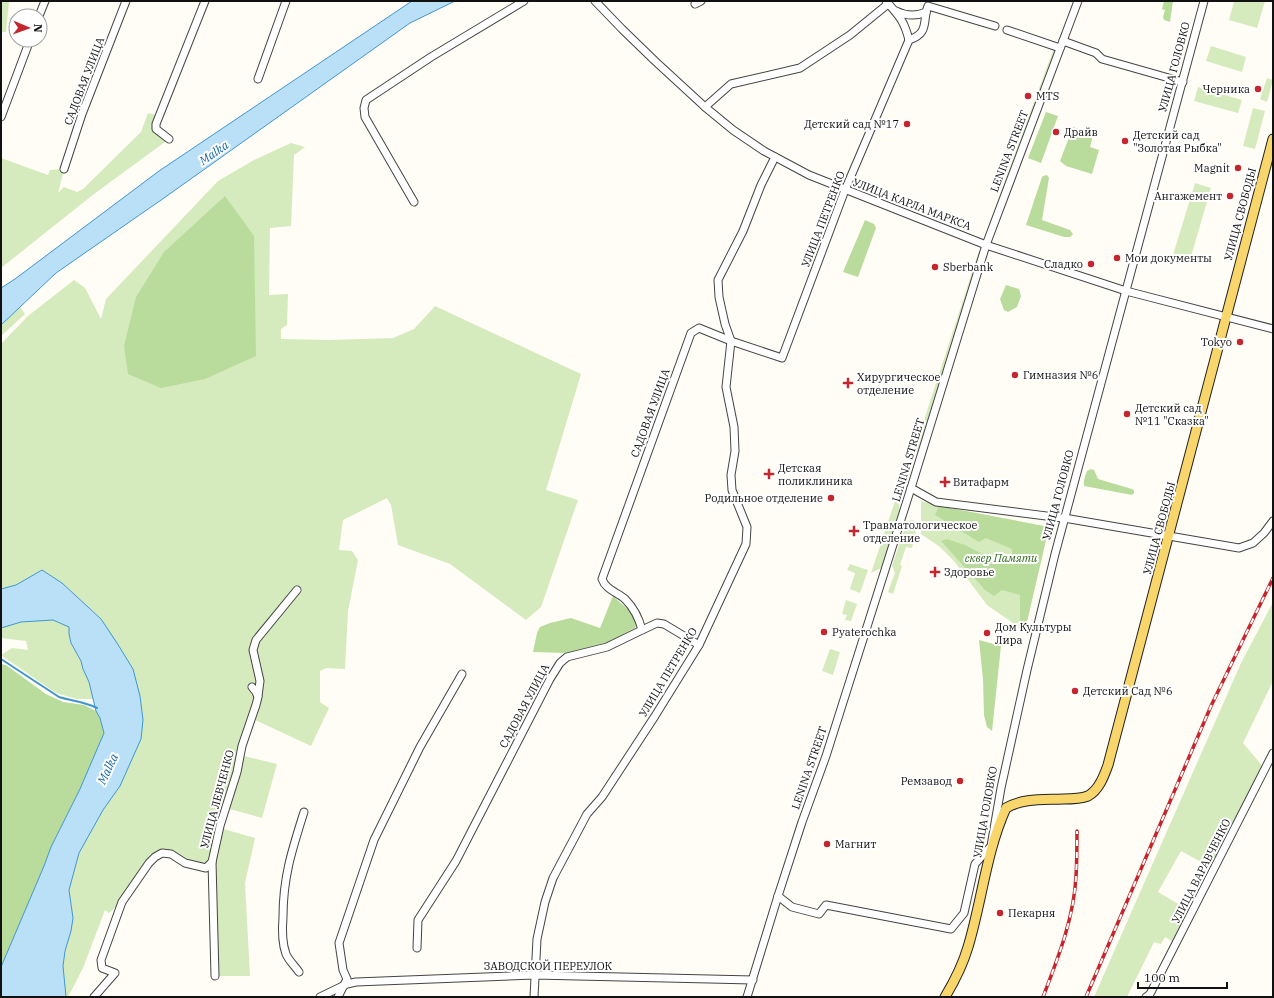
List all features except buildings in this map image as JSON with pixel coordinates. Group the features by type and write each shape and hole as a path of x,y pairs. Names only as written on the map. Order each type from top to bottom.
{"main road":[{"name":"УЛИЦА СВОБОДЫ","path":"991,846 1006,808 1013,804 1023,802 1077,799 1091,793 1103,780 1170,535 1225,317 1273,139"},
{"name":"УЛИЦА ГОЛОВКО","path":"945,997 968,949 991,846"}],"street":[{"name":"САДОВАЯ УЛИЦА","path":"64,169 82,114 126,1"},
{"path":"169,138 156,129 156,124 205,1"},
{"path":"258,78 286,1"},
{"path":"414,202 365,117 364,108 366,100 524,1"},
{"name":"УЛИЦА КАРЛА МАРКСА","path":"596,1 622,29 705,107 732,130 809,176 986,245 1126,292 1273,329"},
{"name":"LENINA STREET","path":"748,997 778,896 802,822 826,756 986,245 1078,1"},
{"name":"УЛИЦА ГОЛОВКО","path":"991,846 1001,788 1027,670 1065,518 1204,1"},
{"path":"705,107 731,84 800,68 850,35 887,3 896,11 905,26 909,40 918,36 922,32 925,24 927,9"},
{"path":"896,11 910,16 920,15 927,9"},
{"path":"927,9 995,26"},
{"path":"1007,30 1096,53 1102,59 1183,82"},
{"name":"УЛИЦА ПЕТРЕНКО","path":"699,328 731,341 782,358 845,190 909,40"},
{"path":"1,117 27,48"},
{"path":"731,341 725,324 719,297 718,280 775,157"},
{"name":"САДОВАЯ УЛИЦА","path":"417,948 418,920 456,861 550,679 560,663 568,658 607,647 642,630 639,616 626,599 604,585 602,579 691,333 699,328"},
{"name":"УЛИЦА ПЕТРЕНКО","path":"534,997 537,939 545,902 556,872 587,814 606,791 655,716 699,644 746,544 747,527 732,490 731,475 735,451 734,427 726,387 731,341"},
{"path":"911,488 936,502 1065,518 1239,548 1253,544 1273,521"},
{"name":"УЛИЦА ЛЕВЧЕНКО","path":"94,997 115,973 102,968 101,960 122,902 149,863 155,857 162,854 171,854 185,863 206,868 212,862 220,826 237,772 242,746 258,697 260,681 253,650 256,640 297,590"},
{"path":"642,630 657,623 664,624 699,644"},
{"path":"338,997 347,979 343,970 339,943 374,840 420,747 462,674"},
{"path":"252,687 258,697"},
{"name":"УЛИЦА ВАРАВЧЕНКО","path":"1146,997 1150,994 1273,753"},
{"path":"1266,769 1273,772"},
{"path":"299,972 287,955 283,939 283,898 290,853 304,812"},
{"path":"778,896 792,907 819,914 826,905 951,929 964,913 975,864 991,846"},
{"path":"212,862 215,976"},
{"name":"ЗАВОДСКОЙ ПЕРЕУЛОК","path":"320,997 356,982 534,975 753,980"}],"green space":[{"path":"1,1 9,1 6,32 1,32"},
{"path":"1164,1 1173,1 1170,22 1164,20 1163,17 1165,10 1162,9"},
{"path":"1234,1 1265,1 1257,28 1229,20"},
{"path":"1211,46 1246,57 1242,72 1206,61"},
{"path":"1054,48 1059,50 991,231 987,229"},
{"path":"1267,78 1273,80 1267,102 1260,99"},
{"path":"1198,87 1242,100 1238,113 1194,101"},
{"path":"1253,108 1265,111 1255,149 1243,146"},
{"path":"1046,112 1058,116 1041,163 1028,158"},
{"path":"148,113 160,116 156,124 169,139 94,194 1,268 1,158 48,175 50,170 64,169 58,193 64,187 77,192 83,189 141,132"},
{"path":"1073,127 1093,135 1090,147 1099,150 1092,174 1066,166 1060,161"},
{"path":"291,143 305,147 294,155 291,226 270,228 269,295 288,294 287,325 281,329 281,339 329,340 393,338 414,329 435,306 581,374 546,490 578,500 541,607 526,620 450,564 398,545 391,505 387,498 343,520 339,550 352,551 358,560 348,611 345,669 326,668 320,671 320,702 329,708 311,746 253,719 240,755 277,764 262,818 226,808 220,828 255,838 245,883 250,976 215,976 212,863 206,868 171,854 155,857 122,902 109,913 105,910 83,968 68,997 66,997 63,966 65,951 71,931 72,909 69,890 79,853 103,810 120,786 117,643 101,619 62,583 42,570 16,585 1,589 1,344 28,316 74,280 85,288 101,319 106,299 218,181 254,160"},
{"path":"1047,175 1049,178 1042,220 1070,230 1073,234 1070,237 1064,237 1026,225 1042,177"},
{"path":"1195,183 1211,188 1190,260 1173,255"},
{"path":"225,196 254,236 256,356 205,379 161,388 128,374 124,346 136,297 164,252"},
{"path":"865,220 874,224 876,228 858,277 843,272"},
{"path":"979,251 983,253 922,454 914,451"},
{"path":"1006,285 1019,289 1021,296 1017,307 1008,312 1004,310 1000,299"},
{"path":"20,307 25,314 1,336 1,325"},
{"path":"1091,469 1094,470 1098,479 1132,489 1134,490 1134,493 1132,495 1084,486 1087,471"},
{"path":"898,492 898,521 892,540 881,568 871,573"},
{"name":"сквер Памяти","path":"921,501 939,506 1049,527 1025,630 987,605 954,561 940,547 921,534"},
{"name":"сквер Памяти","path":"939,506 1049,527 1025,630 1020,628 1020,595 1002,590 994,596 985,590 941,541 947,539 965,545 994,560 1012,563 1012,549 986,538 979,542 935,515"},
{"path":"913,520 916,527 915,537 912,548 906,547 900,565 902,566 893,594 888,592 895,573 892,566 907,521"},
{"path":"850,564 868,570 860,593 850,589 855,573 847,570"},
{"path":"613,596 633,614 637,624 635,628 609,642 567,653 533,652 537,633 540,627 550,623 571,618 600,628"},
{"path":"846,600 857,604 851,621 845,620 847,615 842,614"},
{"path":"1273,602 1273,681 1243,743 1265,769 1214,869 1181,851 1158,892 1192,912 1176,944 1165,937 1161,944 1154,942 1127,997 1094,997 1241,663"},
{"path":"53,620 69,627 71,643 81,661 94,699 77,699 56,693 1,655 12,648 28,650 26,641 1,638 1,628 21,622"},
{"path":"979,640 1001,646 992,731 987,727 984,715 983,679"},
{"path":"830,649 840,652 833,675 822,671"},
{"path":"1,664 6,665 46,694 63,702 84,705 96,711 100,718 104,733 80,789 51,847 1,967"}],"water":[{"name":"Malka","path":"412,1 455,1 410,23 56,273 1,325 1,288 159,171"},
{"name":"Malka","path":"42,570 62,583 101,619 133,669 140,696 143,720 141,739 120,786 103,810 79,853 69,890 73,918 63,966 66,997 1,997 1,967 51,847 80,789 104,733 100,718 96,711 89,682 81,661 71,643 69,627 53,620 21,622 1,628 1,589 16,585"}],"waterway":[{"path":"1,659 59,697 97,708"}],"railway":[{"path":"1086,997 1211,706 1273,578"},
{"path":"1043,997 1069,922 1075,892 1077,831"}],"place":[{"name":"Черника","path":"1258,89"},
{"name":"MTS","path":"1028,96"},
{"name":"Детский сад №17","path":"907,124"},
{"name":"Драйв","path":"1056,132"},
{"name":"Детский сад \"Золотая Рыбка\"","path":"1125,141"},
{"name":"Magnit","path":"1238,168"},
{"name":"Ангажемент","path":"1230,196"},
{"name":"Мои документы","path":"1117,258"},
{"name":"Сладко","path":"1091,264"},
{"name":"Sberbank","path":"935,267"},
{"name":"Tokyo","path":"1240,342"},
{"name":"Гимназия №6","path":"1015,375"},
{"name":"Хирургическое отделение","path":"848,383"},
{"name":"Детский сад №11 \"Сказка\"","path":"1127,414"},
{"name":"Детская поликлиника","path":"769,474"},
{"name":"Витафарм","path":"945,482"},
{"name":"Родильное отделение","path":"831,498"},
{"name":"Травматологическое отделение","path":"854,531"},
{"name":"Здоровье","path":"935,572"},
{"name":"Pyaterochka","path":"824,632"},
{"name":"Дом Культуры Лира","path":"987,633"},
{"name":"Детский Сад №6","path":"1075,691"},
{"name":"Ремзавод","path":"960,781"},
{"name":"Магнит","path":"827,844"},
{"name":"Пекарня","path":"1000,913"}]}
